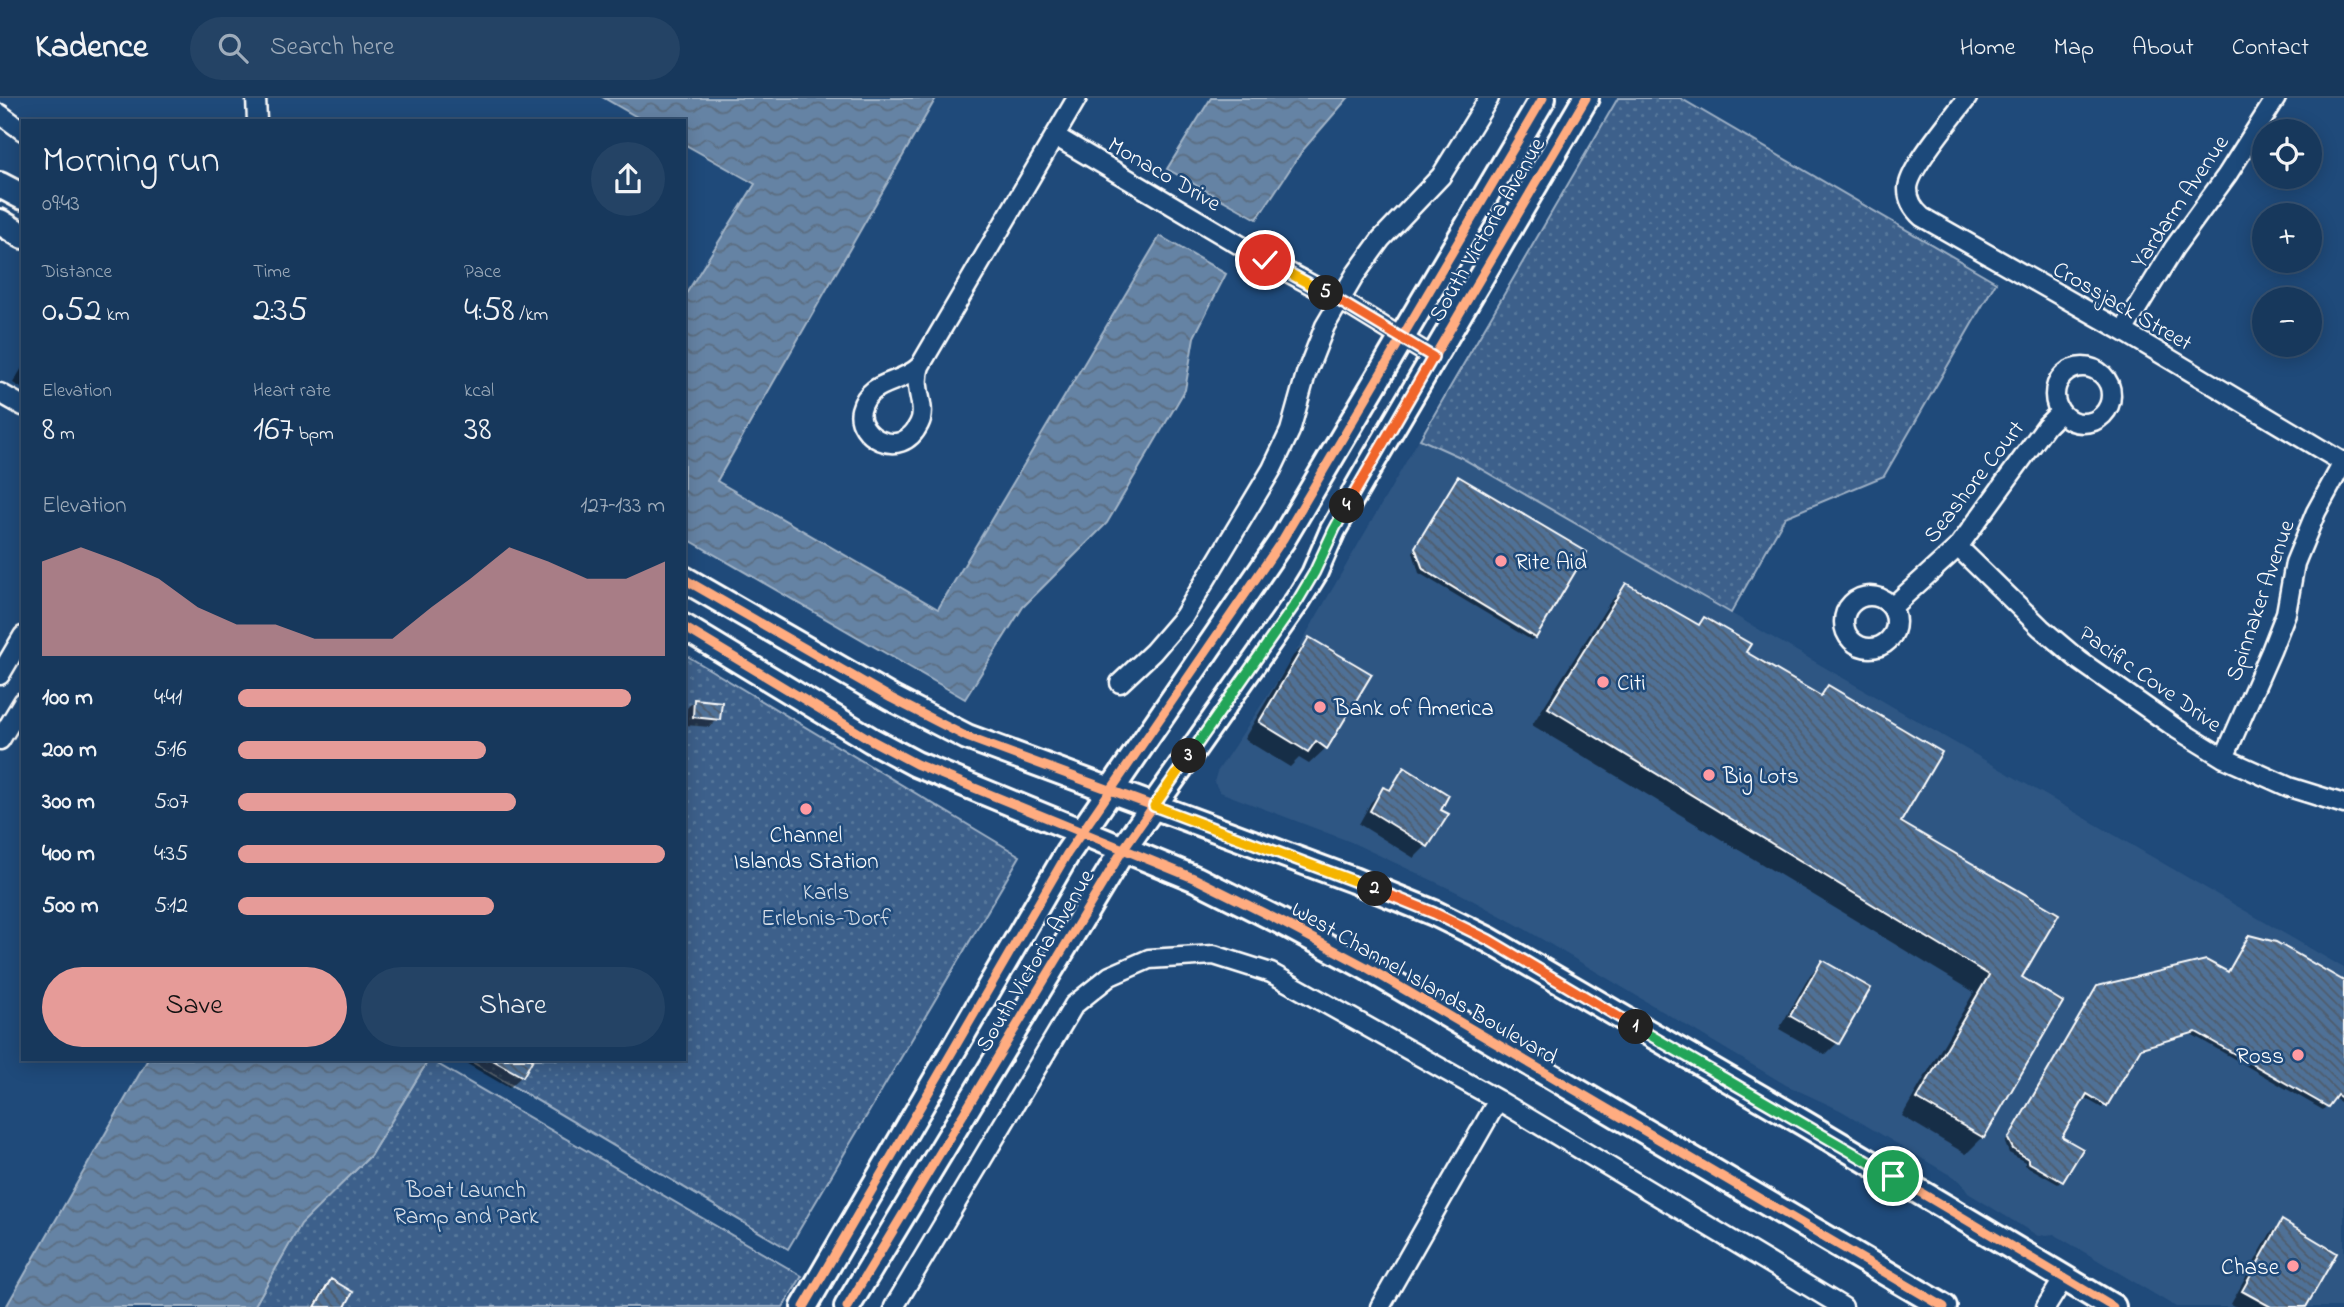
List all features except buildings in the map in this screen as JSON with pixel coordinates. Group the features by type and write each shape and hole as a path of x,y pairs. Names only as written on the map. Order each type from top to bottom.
{"main road":[{"name":"South Victoria Avenue","path":"804,1307 1082,832 1265,568 1543,98"},
{"name":"South Victoria Avenue","path":"847,1307 1124,848 1298,600 1334,530 1433,357 1586,98"},
{"path":"0,185 21,196"},
{"path":"0,222 21,235"},
{"name":"West Channel Islands Boulevard","path":"686,580 891,698 967,737 1353,880 1434,913 1489,940 2113,1307"},
{"name":"West Channel Islands Boulevard","path":"686,628 904,758 1196,879 1366,967 1944,1307"}],"street":[{"path":"256,98 257,119"},
{"path":"920,366 902,379 877,387 862,407 864,428 884,442 905,442 921,422 923,410 916,384 920,366 1077,98"},
{"path":"1120,683 1153,652 1184,616 1272,469 1290,431 1303,385 1325,327 1340,300 1381,239 1441,176 1489,98"},
{"name":"Crossjack Street","path":"1967,98 1914,170 1908,187 1913,209 1922,217 2123,331 2344,462"},
{"name":"Yardarm Avenue","path":"2123,331 2174,247 2227,175 2276,98"},
{"path":"0,114 21,130"},
{"name":"Monaco Drive","path":"1055,136 1265,260 1340,300 1433,357"},
{"path":"0,393 21,405"},
{"name":"Seashore Court","path":"1892,607 1958,547 2046,426 2060,412"},
{"name":"Spinnaker Avenue","path":"2224,758 2286,612 2295,564 2311,525 2344,462"},
{"name":"Pacific Cove Drive","path":"1958,547 2041,628 2080,661 2177,729 2224,758 2289,787 2344,804"},
{"path":"0,675 21,639"},
{"path":"0,740 21,705"},
{"path":"894,1307 1074,1005 1110,976 1149,959 1214,955 1272,973 1498,1100 1843,1307"},
{"path":"1380,1307 1498,1100"},
{"path":"2046,1307 2064,1278"}],"shaded area":[{"path":"1469,353 1490,413 1480,468 2344,968 2344,1307 2176,1307 2054,1234 2038,1236 1968,1193 1960,1181 1840,1110 1786,1085 1523,928 1461,894 1351,842 1220,792 1214,782 1217,772 1293,657"}],"green space":[{"path":"1618,98 1680,98 1996,282 1884,476 1785,517 1731,613 1460,457 1420,439"},
{"name":"Karls Erlebnis-Dorf","path":"686,655 1020,856 788,1249 470,1061 686,1061"},
{"name":"Boat Launch Ramp and Park","path":"428,1061 432,1061 802,1276 783,1307 254,1307 301,1223 370,1156"}],"water":[{"path":"604,98 936,98 717,481 938,609 1160,236 1226,274 1194,337 1185,390 1107,523 1023,607 965,699 686,538 686,294 755,184 686,145 686,119 641,119"},
{"path":"1211,98 1348,98 1302,151 1257,219 1167,169"},
{"path":"147,1061 428,1061 370,1156 301,1224 254,1307 6,1307"}],"cycle path":[{"path":"804,1307 1067,854 1283,539 1543,98"},
{"path":"847,1307 1124,848 1314,574 1333,530 1586,98"},
{"path":"686,580 891,698 967,737 1353,880 1434,913 1489,940 2113,1307"},
{"path":"686,628 871,740 916,764 1196,879 1366,967 1944,1307"}],"place":[{"name":"Rite Aid","path":"1501,561"},
{"name":"Citi","path":"1603,682"},
{"name":"Bank of America","path":"1320,707"},
{"name":"Big Lots","path":"1709,775"},
{"name":"Channel Islands Station","path":"806,809"},
{"name":"Ross","path":"2298,1055"},
{"name":"Chase","path":"2293,1266"}],"route":[{"path":"1265,260 1340,300 1433,357 1334,530 1298,600 1154,806 1353,880 1434,913 1489,940 1893,1176"}]}
